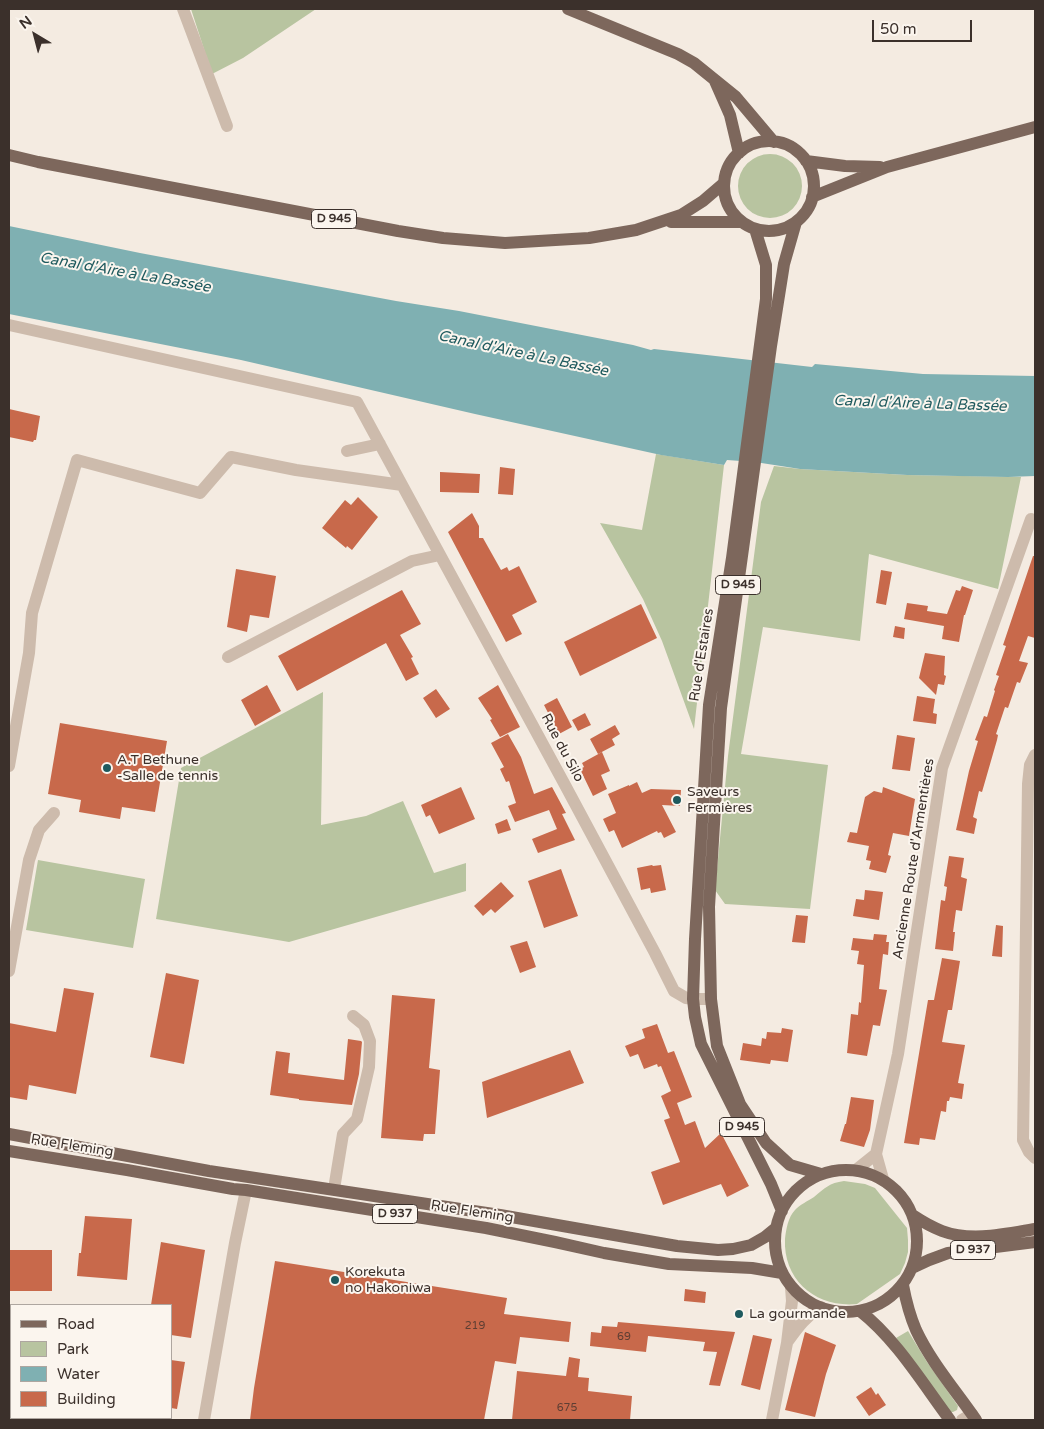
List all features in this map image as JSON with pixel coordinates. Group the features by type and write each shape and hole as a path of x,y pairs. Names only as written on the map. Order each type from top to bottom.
{"main road":[{"path":"568,9 678,54 694,63 736,97 774,142"},
{"path":"714,79 730,115 739,153"},
{"path":"812,197 887,167 1035,127"},
{"path":"774,142 786,145 806,161 813,178 812,197 806,211 796,222 786,228 766,231 755,229 742,222 734,214 728,204 724,183 729,167 739,153 755,144 774,142"},
{"name":"D 945","path":"9,155 398,231 443,238 505,243 589,238 636,230 681,215 724,183"},
{"path":"806,161 846,166 887,167"},
{"name":"D 945","path":"661,223 742,222"},
{"name":"D 945","path":"766,345 778,304 784,264 796,222"},
{"name":"D 945","path":"755,229 766,265 766,345 721,708 709,907 711,999 717,1046 740,1104 766,1143 790,1165 821,1174"},
{"name":"Rue d'Estaires","path":"693,1000 694,947 709,705 732,558 750,462"},
{"name":"D 945","path":"693,1000 702,1044 771,1184 782,1211"},
{"name":"Rue Fleming","path":"9,1134 209,1171 500,1215 677,1246 718,1250 751,1245 776,1228"},
{"name":"Rue Fleming","path":"9,1151 234,1189 486,1228 604,1253 669,1264 752,1268 782,1273"},
{"path":"838,1170 856,1170 883,1180 896,1189 914,1216 918,1247 914,1267 903,1285 891,1297 876,1306 860,1311 841,1312 821,1308 800,1296 791,1287 782,1273 775,1243 776,1228 782,1211 798,1189 809,1180 821,1174 838,1170"},
{"name":"D 937","path":"914,1216 942,1231 968,1237 1007,1234 1035,1229"},
{"name":"D 937","path":"914,1267 948,1253 1035,1242"},
{"path":"903,1285 911,1317 917,1331 970,1418"},
{"path":"860,1311 887,1337 950,1420"}],"street":[{"path":"182,9 227,126"},
{"name":"Rue du Silo","path":"9,325 357,402 674,991 693,1000"},
{"path":"347,450 380,444"},
{"path":"9,766 29,653 32,613 77,460 200,494 231,457 296,470 402,486"},
{"name":"Ancienne Route d'Armentières","path":"883,1180 877,1153 898,1054 942,768 1031,519"},
{"path":"228,657 412,561 440,555"},
{"path":"1035,755 1030,765 1028,784 1023,1140 1029,1152 1035,1158"},
{"path":"9,971 29,860 39,830 54,813"},
{"path":"693,1000 711,999"},
{"path":"334,1189 343,1134 356,1118 369,1067 370,1041 364,1025 353,1016"},
{"path":"856,1170 877,1153"},
{"path":"204,1420 246,1190"},
{"path":"772,1420 787,1343 792,1301 791,1287"},
{"path":"787,1343 801,1322 821,1308"}],"green space":[{"path":"191,9 316,9 243,58 212,74"},
{"path":"764,154 776,154 793,163 800,174 802,186 800,198 793,209 776,218 764,218 752,213 743,204 738,192 738,180 743,168 752,159"},
{"path":"656,454 724,465 694,729 662,641 643,599 600,523 642,530"},
{"path":"774,466 907,475 1021,477 998,589 869,554 860,641 763,627 741,754 828,765 810,909 725,904 715,890 728,756 761,502"},
{"path":"323,692 321,825 366,816 403,801 434,873 466,863 466,891 289,942 156,919 181,768"},
{"path":"38,860 145,879 133,948 26,930"},
{"path":"844,1181 865,1184 875,1188 907,1228 908,1252 900,1274 857,1304 842,1304 829,1301 805,1289 796,1279 786,1254 786,1232 793,1213 799,1206 828,1186"},
{"path":"908,1331 958,1406 957,1410 950,1412 896,1338"},
{"path":"9,1350 10,1419 128,1419 128,1420 9,1420"}],"water":[{"name":"Canal d'Aire à La Bassée","path":"9,226 140,253 459,311 651,350 812,367 815,364 923,374 1035,376 1035,476 907,475 800,469 727,460 724,465 661,455 241,360 9,314"}],"building":[{"path":"9,409 40,416 36,440 33,442 9,437"},
{"path":"500,467 515,469 513,495 498,494"},
{"path":"440,472 480,474 479,493 440,492"},
{"path":"358,497 378,517 352,550 347,546 346,548 322,528 345,500 351,505"},
{"path":"472,513 479,526 479,538 483,538 501,570 507,567 509,571 519,566 537,602 512,615 522,634 506,642 448,532"},
{"path":"1033,556 1035,556 1035,638 1028,636 1019,661 1028,663 1020,683 1017,682 1008,708 1005,707 996,734 998,735 997,740 982,792 979,791 973,817 977,819 974,834 956,830 969,771 978,741 975,740 984,716 987,717 999,676 996,675 1006,646 1003,645"},
{"path":"236,569 276,576 269,618 250,615 247,632 227,627"},
{"path":"881,570 892,572 886,605 876,603"},
{"path":"962,586 973,590 964,615 959,642 942,639 944,626 904,619 907,603 928,606 927,611 947,614 956,590 960,591"},
{"path":"402,590 421,624 400,635 413,657 411,658 419,674 406,681 386,643 297,691 278,656"},
{"path":"641,604 657,638 580,676 564,642"},
{"path":"895,626 905,628 904,639 893,637"},
{"path":"925,653 945,656 944,675 946,676 944,685 938,684 936,695 919,678"},
{"path":"267,685 281,711 255,726 241,700"},
{"path":"498,685 520,727 500,737 490,720 492,719 478,698"},
{"path":"436,689 450,709 436,718 423,698"},
{"path":"917,696 935,699 933,713 937,714 936,724 913,721"},
{"path":"557,698 572,727 559,734 544,705"},
{"path":"585,713 591,725 578,731 572,720"},
{"name":"A.T Bethune -Salle de tennis","path":"60,723 167,741 155,812 122,807 120,819 79,812 81,800 48,794"},
{"path":"615,725 620,734 612,739 615,745 598,754 590,739"},
{"path":"508,734 521,757 534,794 552,787 566,813 562,814 575,840 538,853 532,839 557,829 549,810 515,822 508,806 516,803 509,781 506,782 500,769 504,767 491,743"},
{"path":"897,735 915,738 910,771 892,769"},
{"path":"602,752 610,771 601,775 607,789 593,796 580,769 584,767 582,763"},
{"path":"637,782 642,793 651,789 681,790 680,806 662,805 676,832 664,838 661,832 658,833 657,831 622,848 614,830 609,832 603,819 616,813 608,794"},
{"path":"461,787 475,819 439,834 430,815 426,817 421,805"},
{"path":"883,787 915,799 909,836 893,833 888,855 891,856 886,873 869,869 871,861 866,860 869,846 847,842 850,832 857,833 865,797 874,791 882,793"},
{"path":"507,819 511,830 498,834 495,824"},
{"path":"949,856 964,858 961,877 967,879 962,911 956,910 953,951 935,949 941,900 945,901 947,887 944,886"},
{"path":"661,865 666,890 651,893 650,888 641,890 637,868"},
{"path":"561,869 578,916 544,928 528,881"},
{"path":"501,882 514,896 495,913 491,909 483,916 474,906"},
{"path":"865,890 883,892 879,920 853,916 856,899 864,900"},
{"path":"796,915 808,916 805,943 792,942"},
{"path":"996,925 1003,926 1002,957 992,956"},
{"path":"874,934 887,935 886,942 889,942 888,955 883,954 879,989 887,990 880,1026 873,1025 867,1056 847,1053 851,1014 858,1015 859,1002 861,1003 864,965 857,964 859,951 851,950 853,938 873,940"},
{"path":"527,941 536,967 520,973 510,946"},
{"path":"942,958 960,961 952,1010 948,1010 942,1042 965,1045 958,1083 964,1084 962,1099 950,1097 949,1101 947,1101 946,1112 941,1111 935,1140 920,1138 919,1145 904,1143 928,1000 934,1000"},
{"path":"166,973 199,980 184,1064 150,1057"},
{"path":"64,988 94,993 76,1094 29,1085 27,1100 9,1097 9,1023 56,1032"},
{"path":"392,995 435,999 429,1068 440,1070 435,1134 424,1134 423,1141 381,1138"},
{"path":"657,1024 668,1053 674,1051 692,1097 677,1103 685,1125 695,1121 705,1148 721,1133 749,1186 727,1197 721,1184 663,1205 651,1172 680,1162 664,1120 670,1118 661,1096 671,1091 661,1066 658,1067 657,1064 644,1069 638,1054 630,1057 625,1046 645,1038 642,1029"},
{"path":"782,1028 793,1030 788,1062 771,1060 770,1064 740,1060 743,1043 761,1046 762,1038 766,1039 767,1032 781,1033"},
{"path":"348,1039 362,1042 359,1074 352,1105 270,1095 276,1051 290,1053 288,1073 344,1080"},
{"path":"570,1050 584,1083 487,1118 482,1082"},
{"path":"851,1097 874,1100 870,1130 864,1147 840,1141 846,1124"},
{"path":"85,1216 132,1219 127,1280 77,1276"},
{"path":"161,1242 205,1250 191,1338 172,1335 172,1304 151,1304"},
{"path":"9,1250 52,1250 52,1291 9,1291"},
{"path":"275,1261 507,1298 504,1314 571,1322 569,1342 520,1337 516,1364 495,1361 484,1420 250,1420"},
{"path":"685,1289 706,1292 705,1303 684,1301"},
{"path":"618,1322 735,1332 720,1386 709,1385 717,1352 703,1351 705,1342 648,1336 646,1352 590,1346 591,1332 601,1333 602,1326 617,1327"},
{"path":"805,1332 836,1345 815,1417 785,1410"},
{"path":"753,1335 772,1339 760,1390 741,1385"},
{"path":"569,1357 580,1359 578,1377 589,1378 588,1391 632,1396 630,1420 512,1420 517,1371 566,1376"},
{"path":"172,1360 185,1362 177,1409 172,1408"},
{"path":"871,1387 876,1395 878,1393 886,1405 869,1416 856,1397"}],"place":[{"name":"A.T Bethune -Salle de tennis","path":"107,768"},
{"name":"Saveurs Fermières","path":"677,800"},
{"name":"Korekuta no Hakoniwa","path":"335,1280"},
{"name":"La gourmande","path":"739,1314"}]}
